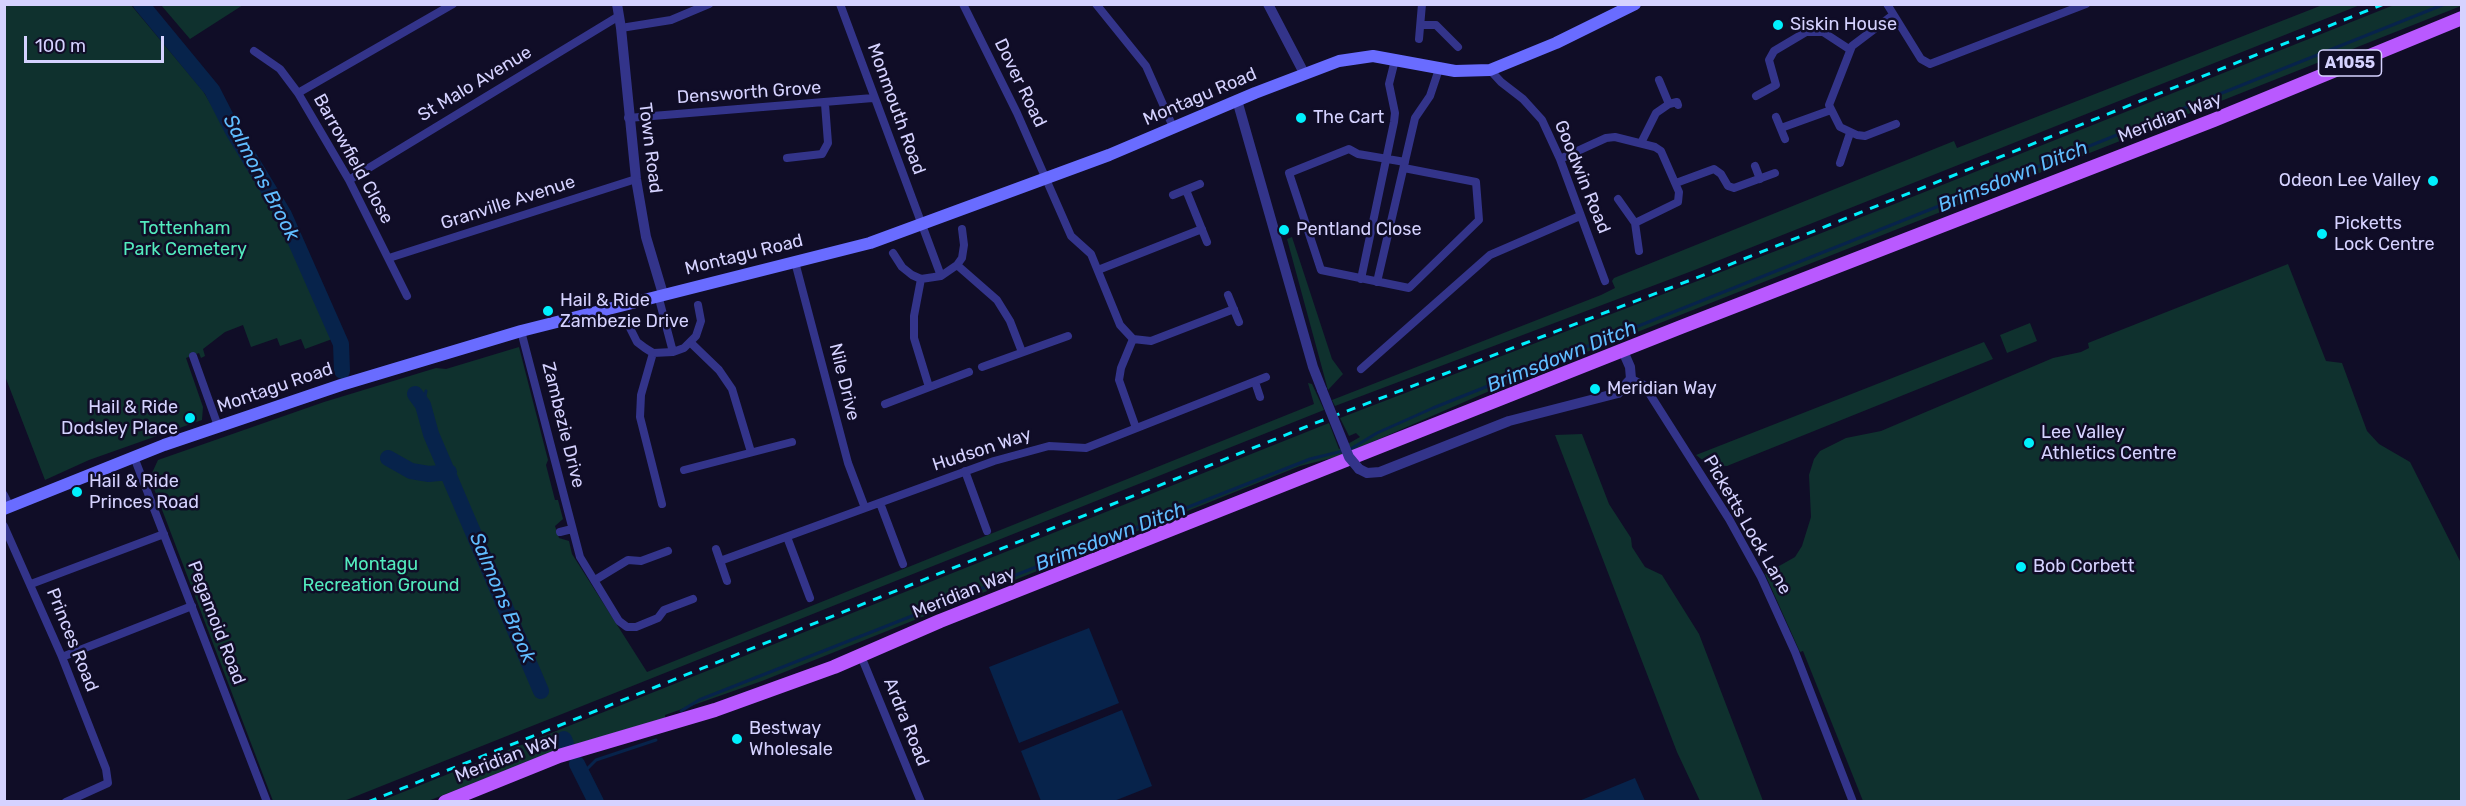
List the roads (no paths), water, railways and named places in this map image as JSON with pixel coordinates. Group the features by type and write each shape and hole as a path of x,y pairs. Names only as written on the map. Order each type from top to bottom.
{"main road":[{"name":"Montagu Road","path":"6,504 218,426 341,385 521,331 870,243 1109,155 1304,73 1352,58 1373,56 1438,69 1467,72 1490,70 1556,43 1635,4"},
{"name":"Meridian Way","path":"445,801 577,750 715,710 861,656 951,617 2214,120 2462,18"}],"street":[{"path":"621,28 671,20 709,4"},
{"name":"Monmouth Road","path":"840,4 940,276"},
{"name":"Dover Road","path":"963,4 1046,177 1071,236 1091,254 1120,326 1133,339"},
{"path":"1096,4 1146,66 1173,127"},
{"path":"1268,4 1304,73"},
{"path":"1419,39 1422,4"},
{"path":"1887,4 1921,59 1930,64 2086,4"},
{"path":"298,93 450,5"},
{"name":"Town Road","path":"618,10 636,179 646,237 661,295"},
{"name":"St Malo Avenue","path":"349,180 618,10"},
{"path":"1893,15 1858,39 1849,50 1829,100 1840,128 1850,133 1865,136 1896,124"},
{"path":"1421,25 1436,25 1458,47"},
{"path":"1756,96 1776,85 1769,60 1774,51 1806,32 1823,32 1849,50"},
{"name":"Barrowfield Close","path":"254,51 280,69 298,93 349,180 407,296"},
{"path":"1360,279 1394,122 1389,84 1395,60"},
{"path":"1377,282 1414,118 1430,96 1438,69"},
{"name":"Goodwin Road","path":"1490,70 1536,112 1560,159 1605,281"},
{"path":"1641,143 1656,113 1674,105 1659,80"},
{"name":"Densworth Grove","path":"628,118 825,104 873,98"},
{"path":"1237,100 1313,367 1349,457 1359,470 1367,473 1380,472 1509,421 1618,393 1631,379 1630,367 1623,351"},
{"path":"787,158 822,154 828,143 825,104"},
{"path":"1781,128 1831,110"},
{"path":"1776,117 1785,139"},
{"path":"1840,163 1850,133"},
{"path":"1560,159 1606,138 1623,137 1660,150 1676,183 1679,192 1678,202 1635,223"},
{"path":"1349,149 1358,154 1404,165 1476,182 1481,217 1409,288 1321,270 1289,173 1349,149"},
{"path":"1755,166 1760,178"},
{"path":"1676,183 1709,169 1718,171 1730,188 1775,173"},
{"name":"Granville Avenue","path":"389,258 636,179"},
{"path":"1173,195 1200,184"},
{"path":"1186,190 1207,242"},
{"path":"1618,199 1635,223 1639,251"},
{"path":"1361,369 1490,255 1580,216"},
{"path":"894,253 902,267 921,279 940,276 957,265 964,252 962,229"},
{"path":"1098,270 1202,229"},
{"name":"Nile Drive","path":"795,262 848,463 865,508"},
{"path":"957,265 998,300 1010,321 1022,352"},
{"path":"921,279 914,316 914,338 929,387"},
{"path":"661,295 673,352"},
{"path":"1228,295 1239,322"},
{"path":"628,324 637,342 653,353 673,352 691,343 701,321 698,305"},
{"path":"1136,428 1119,380 1121,368 1133,339 1151,341 1234,309"},
{"name":"Zambezie Drive","path":"521,331 580,557 619,621 627,627 636,627 658,618 664,610 693,599"},
{"path":"982,367 1068,336"},
{"path":"691,343 719,370 732,390 751,452"},
{"path":"653,353 641,395 640,417 662,504"},
{"path":"192,356 218,426"},
{"path":"885,404 969,372"},
{"name":"Hudson Way","path":"720,561 965,471 1049,446 1086,448 1266,377"},
{"name":"Picketts Lock Lane","path":"1631,379 1644,385 1729,519 1761,577 1795,652 1853,801"},
{"path":"1255,382 1260,397"},
{"path":"684,470 792,442"},
{"name":"Pegamoid Road","path":"134,457 267,801"},
{"path":"965,471 987,531"},
{"path":"880,503 903,564"},
{"name":"Princes Road","path":"4,526 62,657 106,769 108,783 66,801"},
{"path":"560,532 572,528"},
{"path":"31,584 164,534"},
{"path":"787,537 810,598"},
{"path":"716,549 727,581"},
{"path":"595,580 628,560 641,561 668,551"},
{"path":"62,657 192,606"},
{"name":"Ardra Road","path":"861,656 921,801"}],"water":[{"path":"1089,628 1119,703 1019,743 989,667"},
{"path":"1122,710 1152,786 1114,801 1041,801 1021,751"},
{"path":"1635,778 1645,801 1579,801"}],"waterway":[{"name":"Salmons Brook","path":"141,4 212,90 233,131 284,215 341,344 342,371"},
{"name":"Brimsdown Ditch","path":"1349,450 1377,433 1433,408 2445,4"},
{"path":"423,405 426,391"},
{"name":"Salmons Brook","path":"415,394 423,405 431,434 541,691"},
{"name":"Brimsdown Ditch","path":"681,711 699,700 1310,459 1343,451"},
{"name":"Salmons Brook","path":"388,458 411,471 429,474 449,472"},
{"name":"Salmons Brook","path":"564,739 566,744"},
{"name":"Brimsdown Ditch","path":"582,774 596,760 656,740"},
{"name":"Salmons Brook","path":"577,764 596,802"}],"railway":[{"path":"368,802 1313,424 1696,278 2384,4"}],"place":[{"name":"Siskin House","path":"1778,25"},
{"name":"The Cart","path":"1301,118"},
{"name":"Odeon Lee Valley","path":"2433,181"},
{"name":"Pentland Close","path":"1284,230"},
{"name":"Picketts Lock Centre","path":"2322,234"},
{"name":"Hail & Ride Zambezie Drive","path":"548,311"},
{"name":"Meridian Way","path":"1595,389"},
{"name":"Hail & Ride Dodsley Place","path":"190,418"},
{"name":"Lee Valley Athletics Centre","path":"2029,443"},
{"name":"Hail & Ride Princes Road","path":"77,492"},
{"name":"Bob Corbett","path":"2021,567"},
{"name":"Bestway Wholesale","path":"737,739"}],"park label":[{"name":"Tottenham Park Cemetery","path":"185,239"},
{"name":"Montagu Recreation Ground","path":"381,575"}]}
